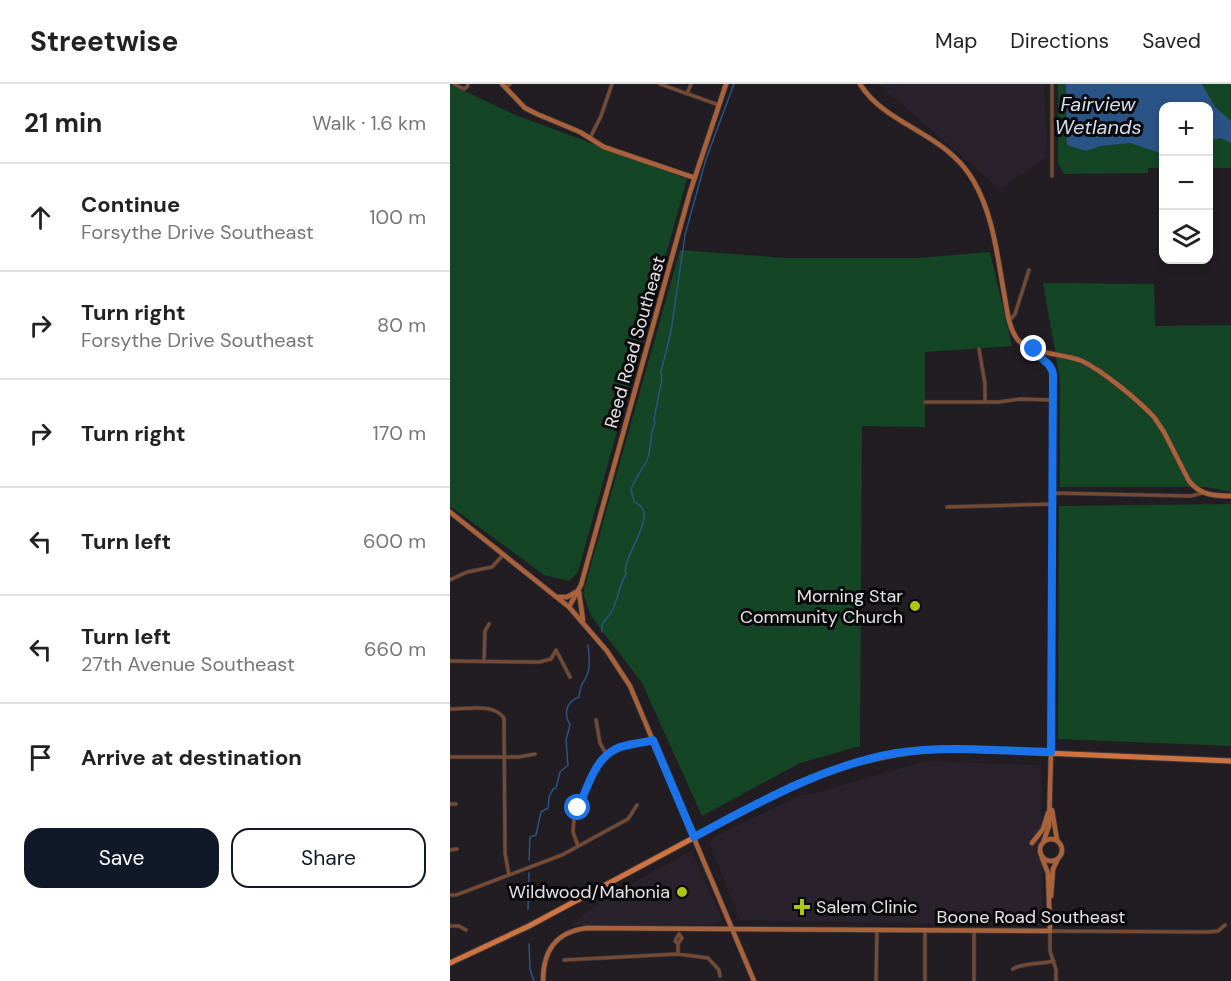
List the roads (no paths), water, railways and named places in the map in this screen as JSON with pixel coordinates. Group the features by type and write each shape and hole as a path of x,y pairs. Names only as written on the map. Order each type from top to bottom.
{"main road":[{"path":"450,963 530,927 789,787 860,761 895,753 938,749 1231,761"}],"street":[{"path":"454,84 464,89 468,84"},
{"path":"510,84 503,86 525,108 622,154 695,178"},
{"path":"590,138 601,116 612,84"},
{"path":"660,84 719,105"},
{"path":"687,94 691,84"},
{"name":"Reed Road Southeast","path":"569,607 579,590 695,178 726,84"},
{"path":"860,84 879,106 942,146 971,177 984,201 990,221 1010,320 1017,338 1034,349 1064,355 1088,364 1143,408 1161,427 1189,481 1203,493"},
{"path":"1052,84 1053,176"},
{"path":"1010,320 1015,315 1029,270"},
{"path":"979,349 986,402"},
{"path":"1034,349 1053,370 1050,826 1039,848 1047,868 1050,899 1050,951 1054,961 1056,981"},
{"path":"925,402 1053,400"},
{"path":"1053,493 1190,496 1203,493 1231,496"},
{"path":"947,507 1053,504"},
{"path":"450,512 569,607 583,621 624,676 754,981"},
{"path":"450,580 467,572 492,567 504,555"},
{"path":"555,597 567,597 579,590"},
{"path":"579,590 583,621"},
{"path":"484,662 485,631 489,624"},
{"path":"450,662 539,662 550,659 556,650 570,677"},
{"path":"450,709 492,709 501,714 505,724 505,853 509,875"},
{"path":"596,720 600,743 606,754"},
{"path":"578,846 573,832 574,818 606,754 624,746 653,740"},
{"path":"450,757 505,757 535,754"},
{"path":"450,804 456,804"},
{"path":"450,895 456,895 558,857 628,819 638,805"},
{"path":"1050,805 1062,850 1053,868 1050,899"},
{"path":"1032,843 1043,829 1050,805"},
{"path":"1044,840 1051,838 1058,841"},
{"path":"450,850 457,849"},
{"path":"1042,858 1050,861 1057,859"},
{"name":"Boone Road Southeast","path":"543,981 543,964 549,948 561,937 582,929 1208,932 1218,931 1225,925"},
{"path":"450,926 459,926 466,930"},
{"path":"876,981 877,930"},
{"path":"925,930 925,981"},
{"path":"678,931 675,941 678,944 678,954"},
{"path":"974,931 974,981"},
{"path":"564,960 678,954 708,958 719,970 720,976"},
{"path":"1013,969 1018,965 1054,961"}],"water":[{"name":"Fairview Wetlands","path":"1066,84 1202,84 1212,102 1159,102 1159,153 1130,143 1101,146 1086,151 1067,145"},
{"name":"Fairview Wetlands","path":"1213,103 1231,121 1231,143 1221,138 1213,140"}],"waterway":[{"path":"602,632 602,625 614,606 626,574 629,557 643,525 642,507 634,502 631,489 650,451 685,235 706,159 734,84"},
{"path":"529,860 530,837 536,835 541,812 548,808 549,797 556,788 560,772 568,765 566,740 570,725 567,709 568,705 579,697 581,686 588,672 588,645"},
{"path":"528,909 529,873"},
{"path":"529,944 530,969 534,981"}],"place":[{"name":"Morning Star Community Church","path":"915,606"},
{"name":"Wildwood/Mahonia","path":"682,892"},
{"name":"Salem Clinic","path":"802,907"}]}
